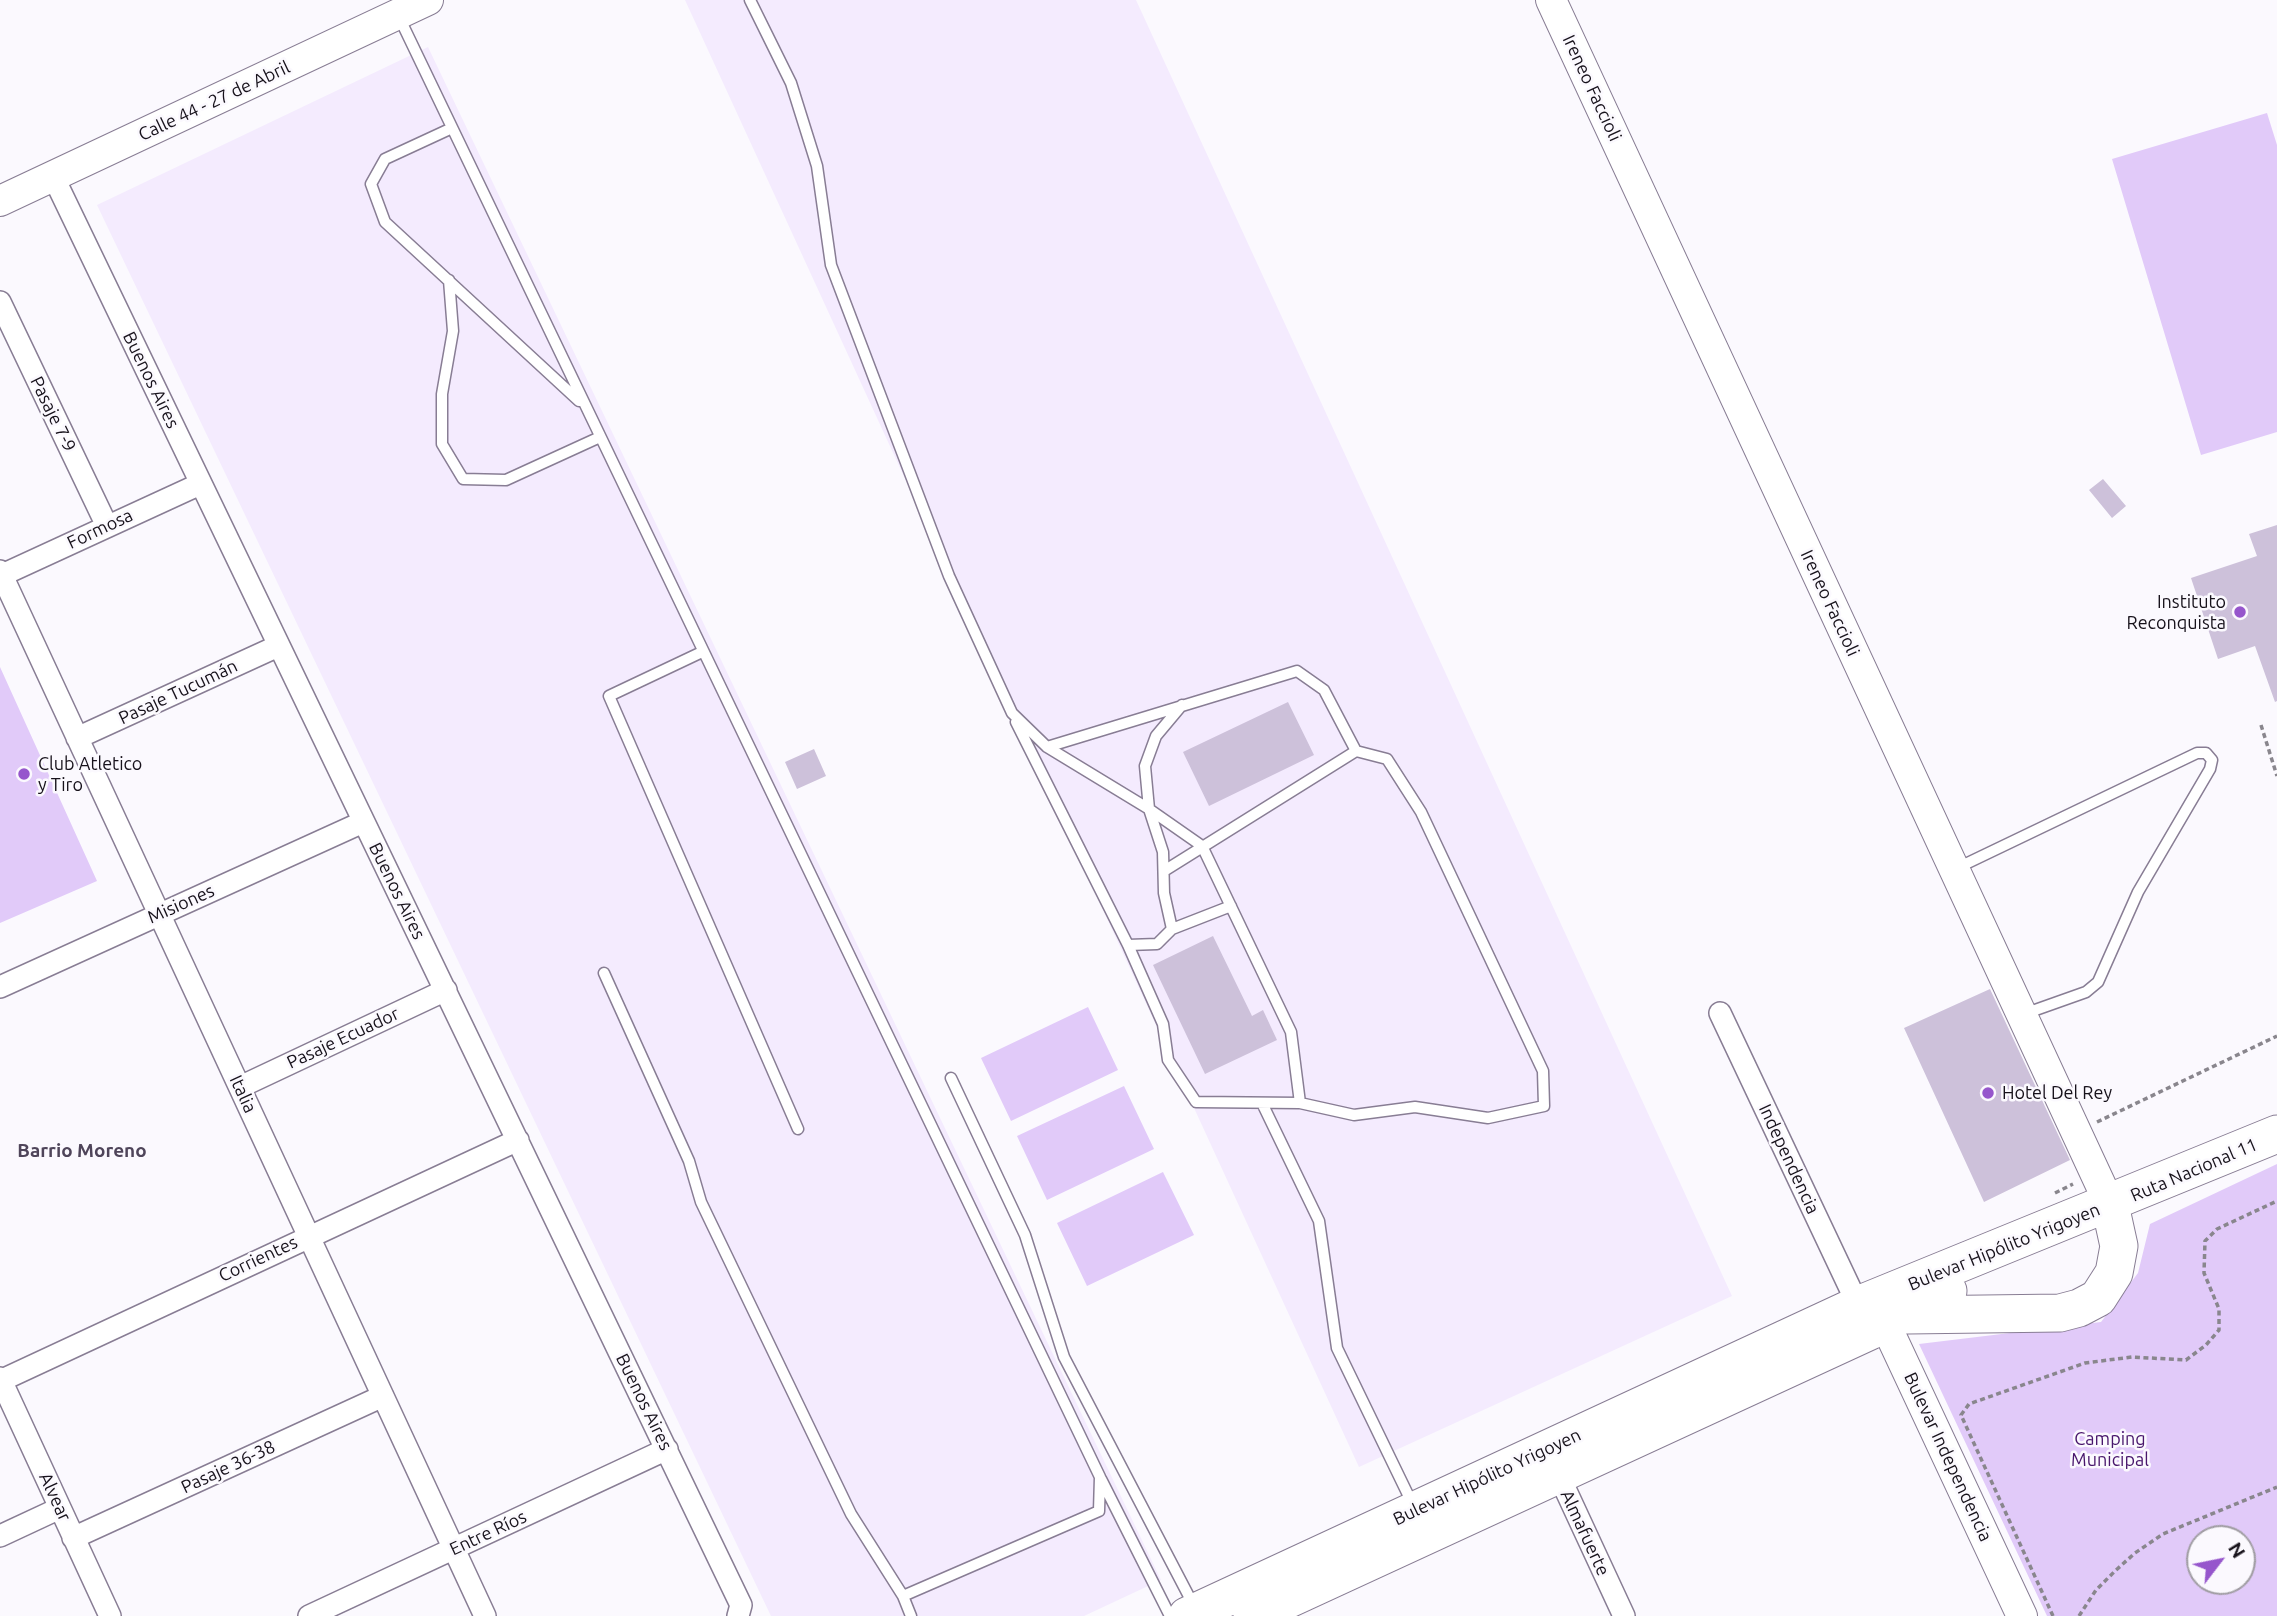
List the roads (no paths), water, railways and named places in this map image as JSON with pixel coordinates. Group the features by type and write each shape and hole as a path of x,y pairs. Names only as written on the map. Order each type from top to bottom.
{"highway":[{"name":"Ruta Nacional 11","path":"2110,1205 2277,1134"},
{"name":"Bulevar Hipólito Yrigoyen","path":"1252,1616 2110,1205"},
{"path":"1878,1314 2060,1313 2088,1303 2107,1287 2114,1273 2119,1246 2117,1226 2110,1205"},
{"name":"Bulevar Hipólito Yrigoyen","path":"1185,1614 1416,1510 1556,1470"}],"street":[{"name":"Calle 44 - 27 de Abril","path":"0,201 395,7 428,0"},
{"name":"Ireneo Faccioli","path":"1551,0 2110,1205"},
{"name":"Buenos Aires","path":"53,176 667,1449 739,1611"},
{"name":"Pasaje 7-9","path":"0,302 107,526"},
{"name":"Formosa","path":"1,574 200,484"},
{"name":"Italia","path":"1,574 485,1616"},
{"name":"Pasaje Tucumán","path":"77,738 278,646"},
{"name":"Misiones","path":"0,987 363,822"},
{"name":"Pasaje Ecuador","path":"240,1087 446,990"},
{"name":"Independencia","path":"1720,1013 1878,1314"},
{"name":"Corrientes","path":"0,1380 518,1140"},
{"name":"Bulevar Independencia","path":"1878,1314 2003,1616"},
{"name":"Bulevar Independencia","path":"1878,1314 2022,1616"},
{"name":"Alvear","path":"0,1380 110,1616"},
{"name":"Pasaje 36-38","path":"73,1538 383,1396"},
{"name":"Entre Ríos","path":"309,1616 667,1449"},
{"name":"Almafuerte","path":"1556,1470 1624,1616"},
{"path":"0,1536 60,1508"}],"lane":[{"path":"750,0 790,83 817,166 831,265 949,576 1012,713 1128,945 1163,1024 1168,1060 1196,1101 1300,1103 1354,1115 1415,1107 1488,1118 1544,1106 1543,1071 1421,812 1387,759 1356,751 1164,871"},
{"path":"395,7 702,652 1100,1477 1185,1614"},
{"path":"452,128 385,159 371,184 385,222 584,405"},
{"path":"449,280 453,331 442,394 442,444 463,479 506,480 600,437"},
{"path":"702,652 609,696 798,1129"},
{"path":"1047,747 1297,670 1324,690 1356,751"},
{"path":"1172,929 1164,893 1163,852 1149,809 1145,766 1156,736 1182,705"},
{"path":"1012,713 1047,747 1149,809 1202,846 1291,1032 1300,1103"},
{"path":"1954,869 2197,752 2206,753 2212,760 2210,769 2138,892 2098,982 2086,992 2022,1015"},
{"path":"1128,945 1157,944 1172,929 1231,906"},
{"path":"604,973 689,1161 701,1202 851,1514 903,1596 911,1616"},
{"path":"951,1078 1025,1235 1064,1357 1185,1614"},
{"path":"1262,1102 1319,1221 1337,1348 1416,1510"},
{"path":"903,1596 1099,1511 1100,1477"}],"place":[{"name":"Instituto Reconquista","path":"2240,612"},
{"name":"Club Atletico y Tiro","path":"24,774"},
{"name":"Hotel Del Rey","path":"1988,1093"}],"district":[{"name":"Barrio Moreno","path":"82,1151"}],"park label":[{"name":"Camping Municipal","path":"2110,1449"}]}
